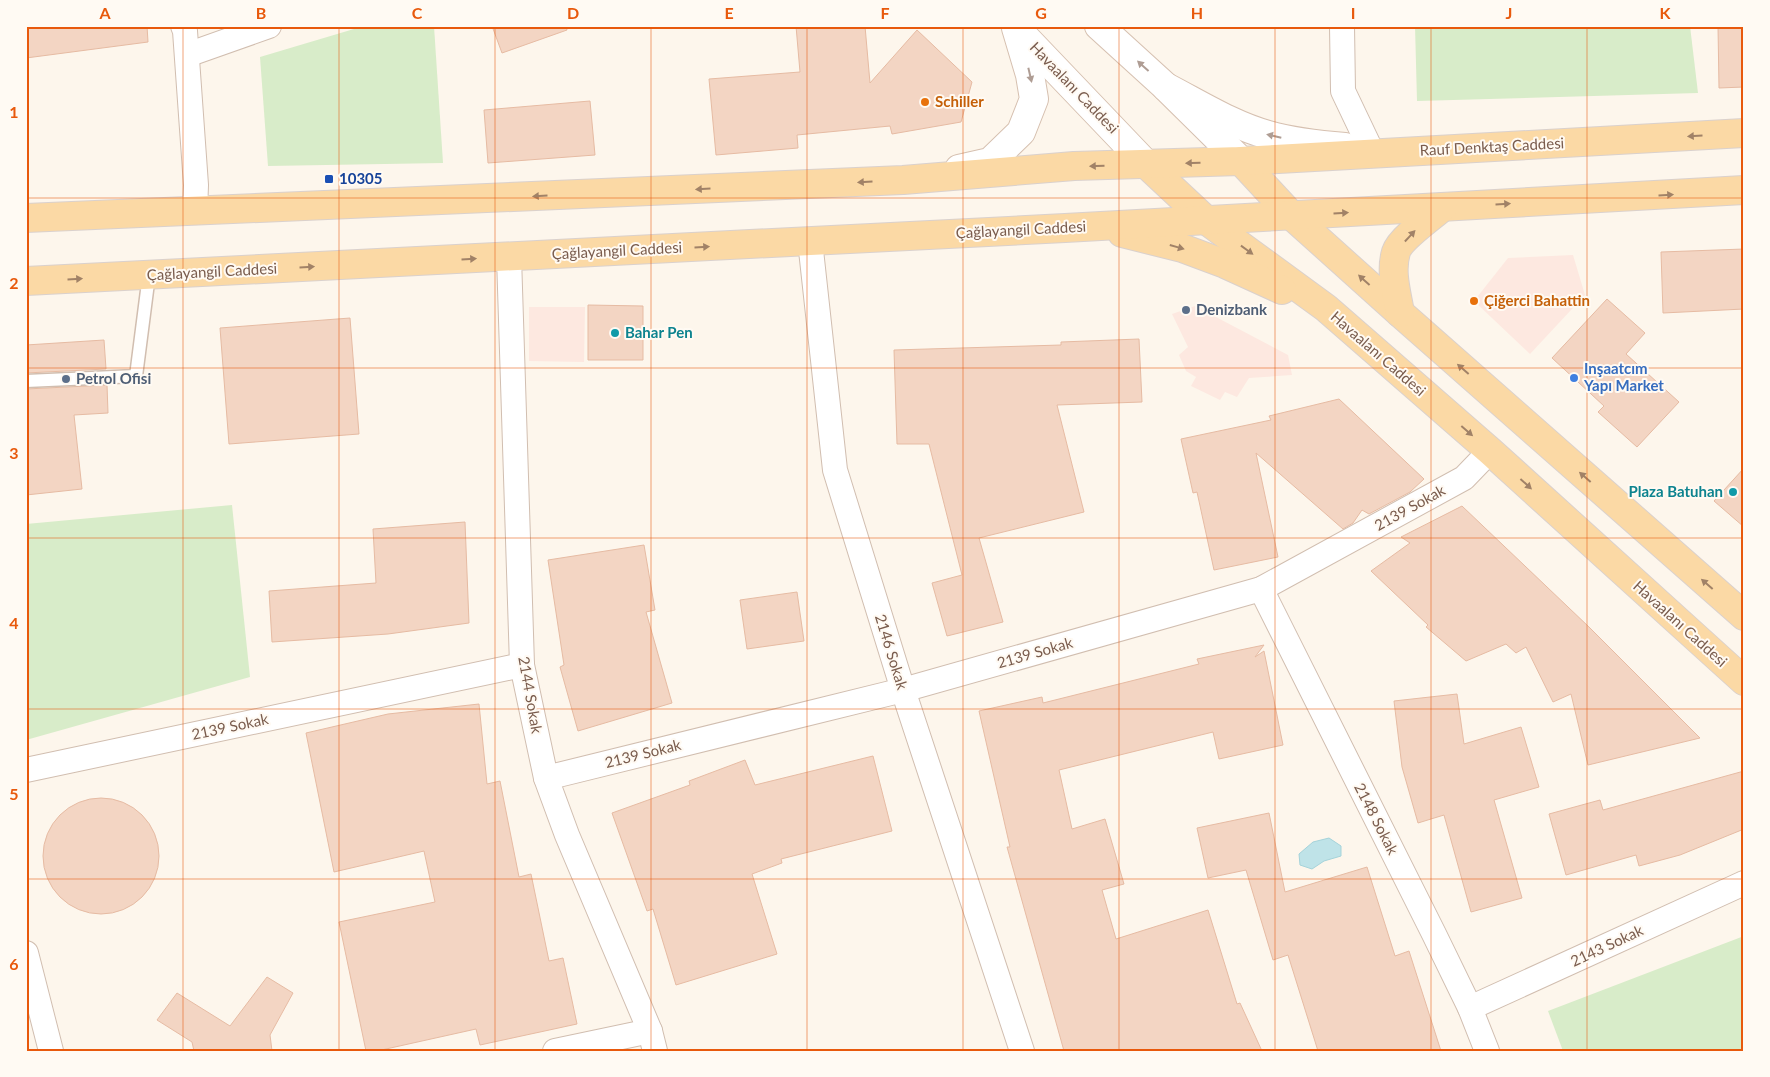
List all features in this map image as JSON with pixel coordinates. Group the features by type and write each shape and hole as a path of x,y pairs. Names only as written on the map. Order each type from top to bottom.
{"main road":[{"name":"Rauf Denktaş Caddesi","path":"1146,164 1241,161 1371,152 1409,152 1744,133"},
{"path":"1241,161 1292,216 1744,616"},
{"path":"26,218 903,180 1074,166 1146,164"},
{"name":"Havaalanı Caddesi","path":"1146,164 1207,221 1324,307 1490,451 1744,681"},
{"path":"1292,216 1744,190"},
{"path":"1400,313 1394,278 1396,251 1414,230 1443,207"},
{"name":"Çağlayangil Caddesi","path":"26,281 1292,216"},
{"path":"1096,226 1182,248 1225,264 1324,307"}],"street":[{"path":"183,26 187,55 196,185 195,212"},
{"path":"187,55 269,26"},
{"path":"1099,26 1166,87 1241,161"},
{"path":"1342,26 1343,91 1371,152"},
{"path":"903,180 990,162 1021,132 1034,99 1030,75 1015,27"},
{"name":"Havaalanı Caddesi","path":"1015,27 1146,164"},
{"path":"1166,87 1236,122 1267,135 1306,144 1371,152"},
{"name":"2146 Sokak","path":"810,241 835,470 903,690 1022,1051"},
{"name":"2144 Sokak","path":"508,257 522,665 546,778 567,836 653,1041"},
{"name":"2139 Sokak","path":"546,778 903,690 1261,589 1464,478 1490,451"},
{"name":"2148 Sokak","path":"1261,589 1434,934 1470,1008 1487,1051"},
{"name":"2139 Sokak","path":"26,770 522,665"},
{"name":"2143 Sokak","path":"1470,1008 1744,883"},
{"path":"26,953 51,1051"},
{"path":"555,1051 653,1041"}],"lane":[{"path":"26,381 136,376 149,275"}],"shaded area":[{"path":"1573,255 1585,295 1530,354 1474,301 1508,258"},
{"path":"1195,306 1288,355 1292,375 1249,378 1237,397 1225,392 1220,400 1191,386 1196,377 1186,371 1179,355 1188,347 1172,314"},
{"path":"529,307 585,307 584,362 529,361"}],"green space":[{"path":"364,26 434,26 443,163 268,166 260,57"},
{"path":"1415,26 1690,26 1698,93 1417,101"},
{"path":"232,505 250,677 26,740 26,524"},
{"path":"1744,936 1744,1051 1563,1051 1548,1011"}],"water":[{"path":"1329,838 1341,846 1341,856 1324,861 1312,869 1300,865 1299,854 1313,842"}],"building":[{"path":"26,26 147,26 148,42 26,58"},
{"path":"492,26 566,26 567,30 502,53"},
{"path":"796,26 865,26 870,83 917,30 972,82 961,122 892,134 890,126 797,135 798,148 716,155 709,79 800,72"},
{"path":"1718,26 1744,26 1744,87 1719,88"},
{"path":"590,101 595,155 488,163 484,110"},
{"path":"1744,249 1744,309 1663,313 1661,252"},
{"path":"1607,299 1645,333 1626,354 1679,402 1637,447 1598,412 1604,406 1552,358"},
{"name":"Bahar Pen","path":"588,305 643,306 643,360 588,360"},
{"path":"350,318 359,434 229,444 220,328"},
{"path":"1139,339 1142,402 1057,405 1084,512 979,538 1003,622 947,636 932,583 962,575 929,444 897,444 894,350 1061,345 1061,342"},
{"path":"104,340 106,369 26,373 26,345"},
{"path":"107,385 108,413 74,415 82,489 26,495 26,389"},
{"path":"1339,399 1424,479 1410,492 1369,514 1362,510 1353,523 1343,529 1256,453 1278,557 1214,570 1197,492 1193,493 1181,439 1271,420 1269,416"},
{"name":"Plaza Batuhan","path":"1744,468 1744,527 1714,501"},
{"path":"1462,506 1589,627 1700,738 1588,765 1571,694 1553,702 1526,647 1516,653 1506,644 1466,661 1426,627 1428,625 1371,571 1410,543 1401,537"},
{"path":"465,522 469,623 388,634 272,642 269,591 376,583 373,529"},
{"path":"644,545 655,610 646,612 672,703 578,731 560,667 564,665 548,560"},
{"path":"797,592 804,641 747,649 740,600"},
{"path":"1264,645 1255,657 1264,651 1283,745 1219,759 1213,732 1059,770 1072,829 1105,819 1124,884 1102,890 1116,939 1208,910 1237,1004 1240,1003 1262,1051 1064,1051 1007,847 1010,847 979,711 1042,697 1043,703 1199,664 1197,659"},
{"path":"1457,694 1464,744 1521,727 1539,787 1494,800 1522,898 1471,912 1444,815 1418,823 1402,767 1394,701"},
{"path":"479,704 487,784 500,781 519,877 531,874 549,961 563,958 577,1024 480,1045 476,1029 377,1051 366,1051 339,922 435,902 424,851 334,872 306,733 388,714"},
{"path":"873,756 892,831 781,859 782,863 752,874 777,954 676,985 653,909 647,911 612,813 690,785 689,781 745,760 755,785"},
{"path":"1744,771 1744,829 1680,855 1639,866 1636,855 1566,875 1549,814 1600,800 1603,810"},
{"path":"101,798 123,803 142,815 154,834 159,856 154,878 142,897 123,909 101,914 79,909 60,897 48,878 43,856 48,834 60,815 79,803"},
{"path":"1269,813 1285,892 1367,867 1395,956 1409,951 1441,1051 1318,1051 1288,955 1273,960 1246,870 1208,878 1197,828"},
{"path":"267,977 293,993 270,1035 272,1051 194,1051 192,1042 157,1020 177,993 230,1026"}],"place":[{"name":"Schiller","path":"925,102"},
{"name":"10305","path":"329,179"},
{"name":"Çiğerci Bahattin","path":"1474,301"},
{"name":"Denizbank","path":"1186,310"},
{"name":"Bahar Pen","path":"615,333"},
{"name":"Inşaatcım Yapı Market","path":"1574,378"},
{"name":"Petrol Ofisi","path":"66,379"},
{"name":"Plaza Batuhan","path":"1733,492"}]}
